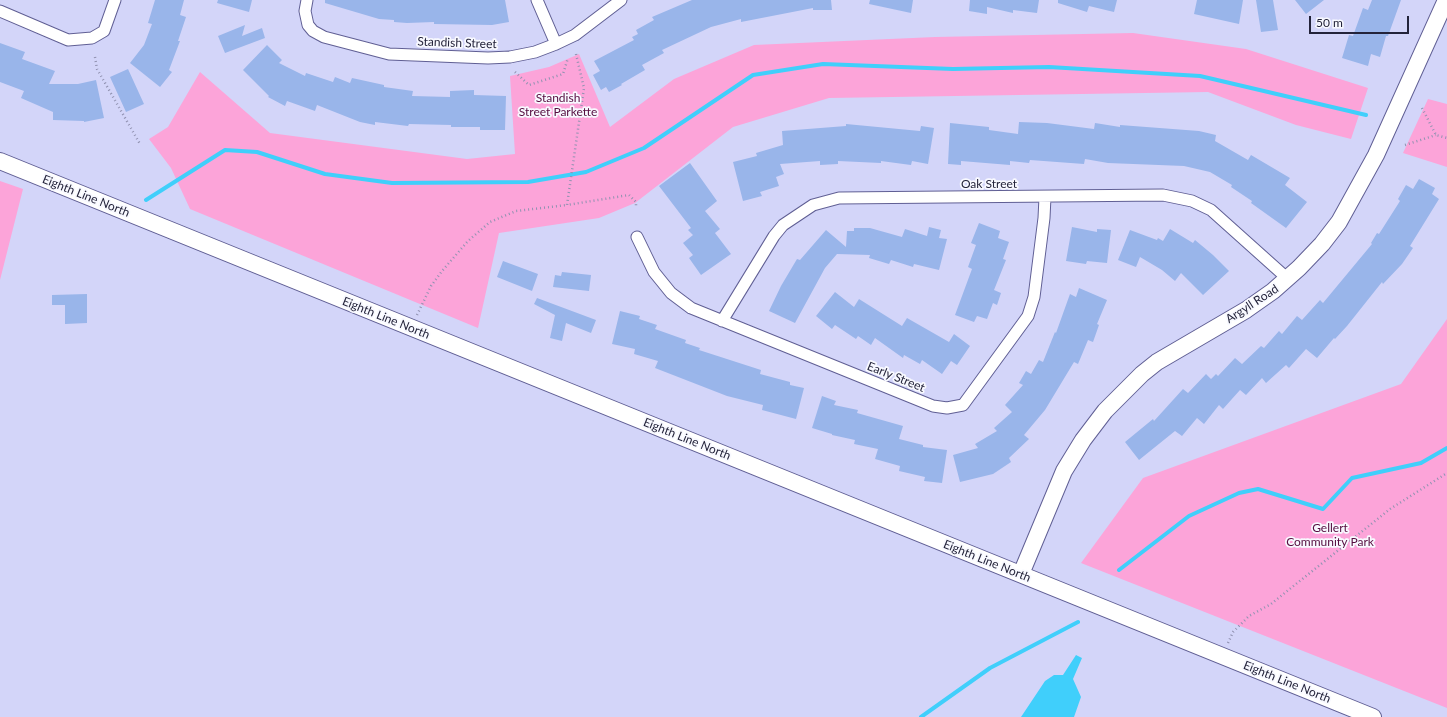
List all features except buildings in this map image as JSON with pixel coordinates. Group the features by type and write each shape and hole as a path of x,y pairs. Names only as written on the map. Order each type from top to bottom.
{"street":[{"path":"0,11 68,40 92,38 104,31 115,0"},
{"name":"Standish Street","path":"307,0 305,11 308,25 313,31 324,37 389,54 510,57 535,52 574,35 621,0"},
{"path":"537,0 556,44"},
{"name":"Argyll Road","path":"1021,574 1064,471 1083,440 1109,406 1136,379 1157,362 1246,310 1288,279 1322,244 1350,205 1376,154 1446,0"},
{"name":"Eighth Line North","path":"0,161 1374,717"},
{"name":"Oak Street","path":"722,321 774,236 794,216 813,205 826,200 863,197 1045,197 1163,195 1192,201 1211,210 1288,279"},
{"name":"Early Street","path":"637,237 654,272 671,293 691,308 933,406 947,408 963,406 1028,316 1034,297 1044,218 1045,197"}],"path":[{"path":"568,205 584,88 576,54"},
{"path":"95,57 97,69 140,144"},
{"path":"515,72 529,85 563,74 568,58"},
{"path":"1422,108 1436,135"},
{"path":"1405,145 1436,135 1447,138"},
{"path":"416,317 431,286 442,271 468,241 490,222 516,211 568,205 629,195 636,202 636,206"},
{"path":"1228,644 1233,632 1249,616 1271,604 1390,509 1447,473"}],"green space":[{"name":"Standish Street Parkette","path":"1133,33 1246,49 1368,88 1351,139 1296,125 1208,92 829,98 733,127 635,203 599,218 499,233 478,328 190,209 171,168 149,139 168,127 200,72 270,133 467,159 515,154 510,76 549,67 579,54 610,127 674,79 754,45 935,37"},
{"path":"1428,99 1447,104 1447,167 1403,153"},
{"path":"0,181 23,189 0,280"},
{"name":"Gellert Community Park","path":"1447,319 1447,708 1081,563 1143,478 1401,384"}],"water":[{"path":"1076,655 1082,658 1073,679 1081,697 1074,717 1021,717 1045,681 1054,675 1063,675"}],"waterway":[{"path":"146,200 225,150 257,152 325,174 392,183 528,182 586,172 644,148 753,75 823,64 953,69 1049,67 1200,76 1366,115"},
{"path":"1119,570 1189,516 1239,493 1258,489 1323,509 1352,478 1421,463 1447,448"},
{"path":"921,717 990,668 1078,622"}]}
